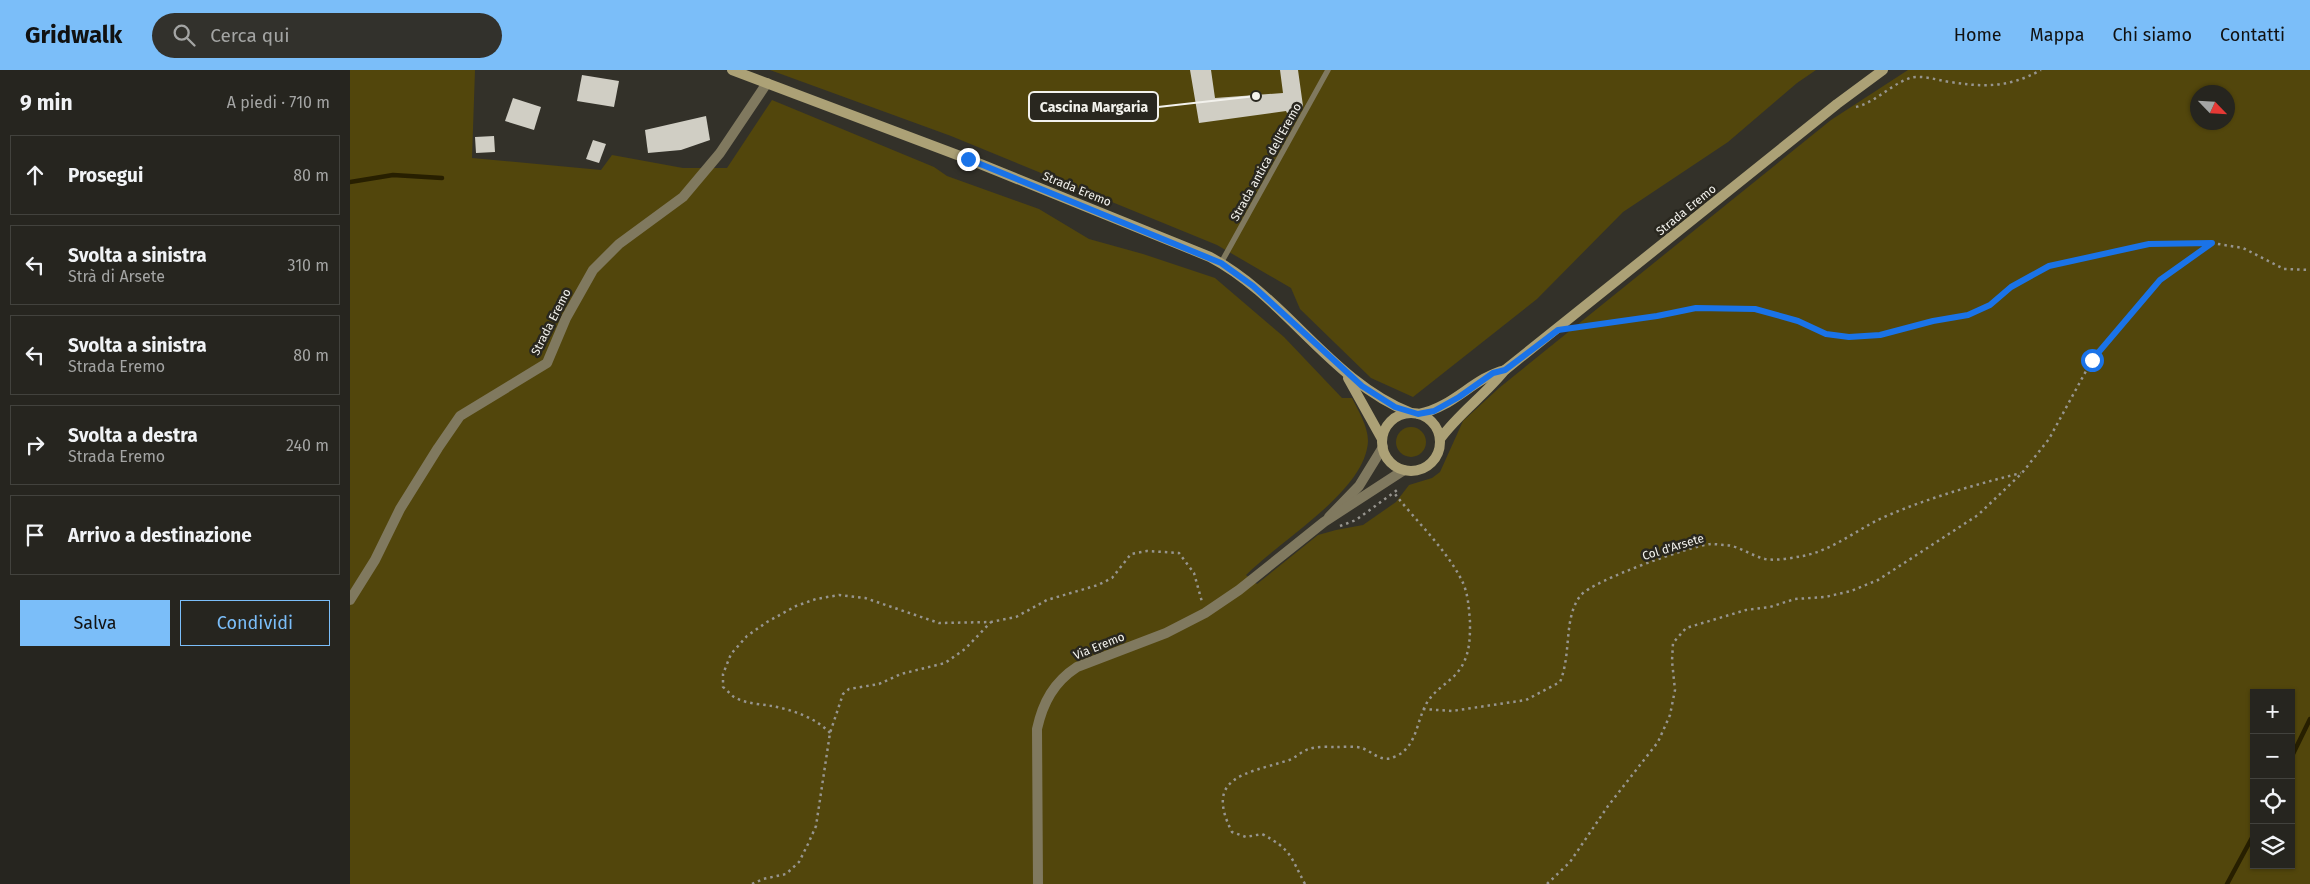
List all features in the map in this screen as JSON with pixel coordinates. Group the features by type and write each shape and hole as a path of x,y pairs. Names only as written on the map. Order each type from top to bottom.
{"main road":[{"name":"Strada Eremo","path":"732,70 977,162 1221,263 1253,286 1345,372 1378,397 1415,414 1434,411 1459,397 1493,373 1505,370"},
{"name":"Strada Eremo","path":"1440,439 1466,408 1495,382 1505,370 1558,330 1837,104 1883,70"},
{"name":"Strada Eremo","path":"1345,372 1382,443"},
{"path":"1415,414 1432,422 1440,439 1436,457 1422,469 1404,470 1389,460 1382,443 1388,424 1395,418 1415,414"}],"street":[{"name":"Strada Eremo","path":"350,600 375,560 400,509 460,416 547,363 566,318 593,270 619,244 683,197 720,153 766,83"},
{"name":"Via Eremo","path":"1324,522 1359,486 1382,443"},
{"name":"Via Eremo","path":"1038,884 1037,729 1040,711 1052,690 1065,675 1078,667 1166,633 1205,613 1239,590 1324,522 1404,470"}],"lane":[{"name":"Strada antica dell'Eremo","path":"1221,263 1328,70"}],"path":[{"path":"1837,104 1849,108 1868,104 1910,78 1922,77 1977,86 1992,86 2031,76 2040,70"},
{"path":"1547,884 1570,862 1608,806 1658,742 1670,715 1675,690 1672,661 1673,643 1686,628 1746,610 1770,607 1795,599 1834,595 1878,580 1978,515 2022,473 2050,439 2092,360 2160,280 2212,243"},
{"path":"1558,330 1657,316 1696,308 1755,309 1798,321 1826,334 1849,337 1880,335 1933,321 1968,315 1990,305 2011,287 2049,266 2149,244 2212,243 2243,248 2284,269 2310,270"},
{"name":"Col d'Arsete","path":"1423,709 1452,710 1526,700 1560,682 1566,667 1569,627 1573,609 1582,594 1622,572 1710,544 1729,545 1766,559 1804,556 1830,548 1880,519 1908,507 2022,473"},
{"path":"1305,884 1293,856 1280,843 1262,834 1246,838 1232,832 1222,813 1222,799 1232,781 1247,771 1289,761 1309,749 1335,747 1362,748 1379,758 1393,758 1409,746 1418,727 1423,709 1434,693 1450,682 1463,663 1471,639 1469,612 1463,582 1446,554 1394,494"},
{"path":"830,734 822,725 806,716 734,697 723,686 723,674 731,654 747,636 796,606 816,599 839,595 865,598 939,623 991,622 1016,617 1046,600 1098,586 1112,578 1131,554 1146,551 1179,553 1194,573 1205,613"},
{"path":"752,884 763,879 786,874 799,862 808,844 816,826 830,734 838,704 843,694 849,688 879,684 901,674 945,663 965,649 991,622"}],"shaded area":[{"path":"350,70 475,70 472,158 601,170 612,155 683,168 727,168 772,100 934,167 947,176 1039,209 1089,239 1143,254 1215,278 1284,337 1342,398 1352,398 1368,435 1364,460 1353,478 1319,514 1246,575 1257,584 1318,535 1363,525 1396,502 1409,485 1432,478 1440,472 1463,421 1499,388 1831,120 1908,70 2310,70 2310,884 350,884"},
{"path":"770,70 1816,70 1797,83 1728,142 1623,212 1537,299 1413,397 1371,378 1300,309 1291,288 1217,245 951,136"},
{"path":"1411,427 1422,431 1426,442 1422,453 1411,457 1400,453 1396,442 1400,431"}],"building":[{"path":"1190,70 1211,70 1215,98 1283,93 1280,70 1298,70 1303,106 1301,109 1287,113 1286,111 1199,123"},
{"path":"582,75 619,81 614,107 577,101"},
{"path":"513,98 541,107 534,130 505,121"},
{"path":"706,116 710,140 681,150 648,153 645,130"},
{"path":"494,136 495,152 476,153 475,137"},
{"path":"593,140 606,144 599,163 586,159"}],"waterway":[{"path":"350,182 393,175 442,178"},
{"path":"2295,750 2310,719"},
{"path":"2227,884 2250,841"}],"place":[{"name":"Cascina Margaria","path":"1256,96"}],"route":[{"path":"968,159 1221,263 1253,286 1362,386 1395,407 1411,413 1418,414 1434,411 1459,397 1493,373 1505,370 1558,330 1657,316 1696,308 1755,309 1798,321 1826,334 1849,337 1880,335 1933,321 1968,315 1990,305 2011,287 2049,266 2149,244 2212,243 2160,280 2092,360"}]}
